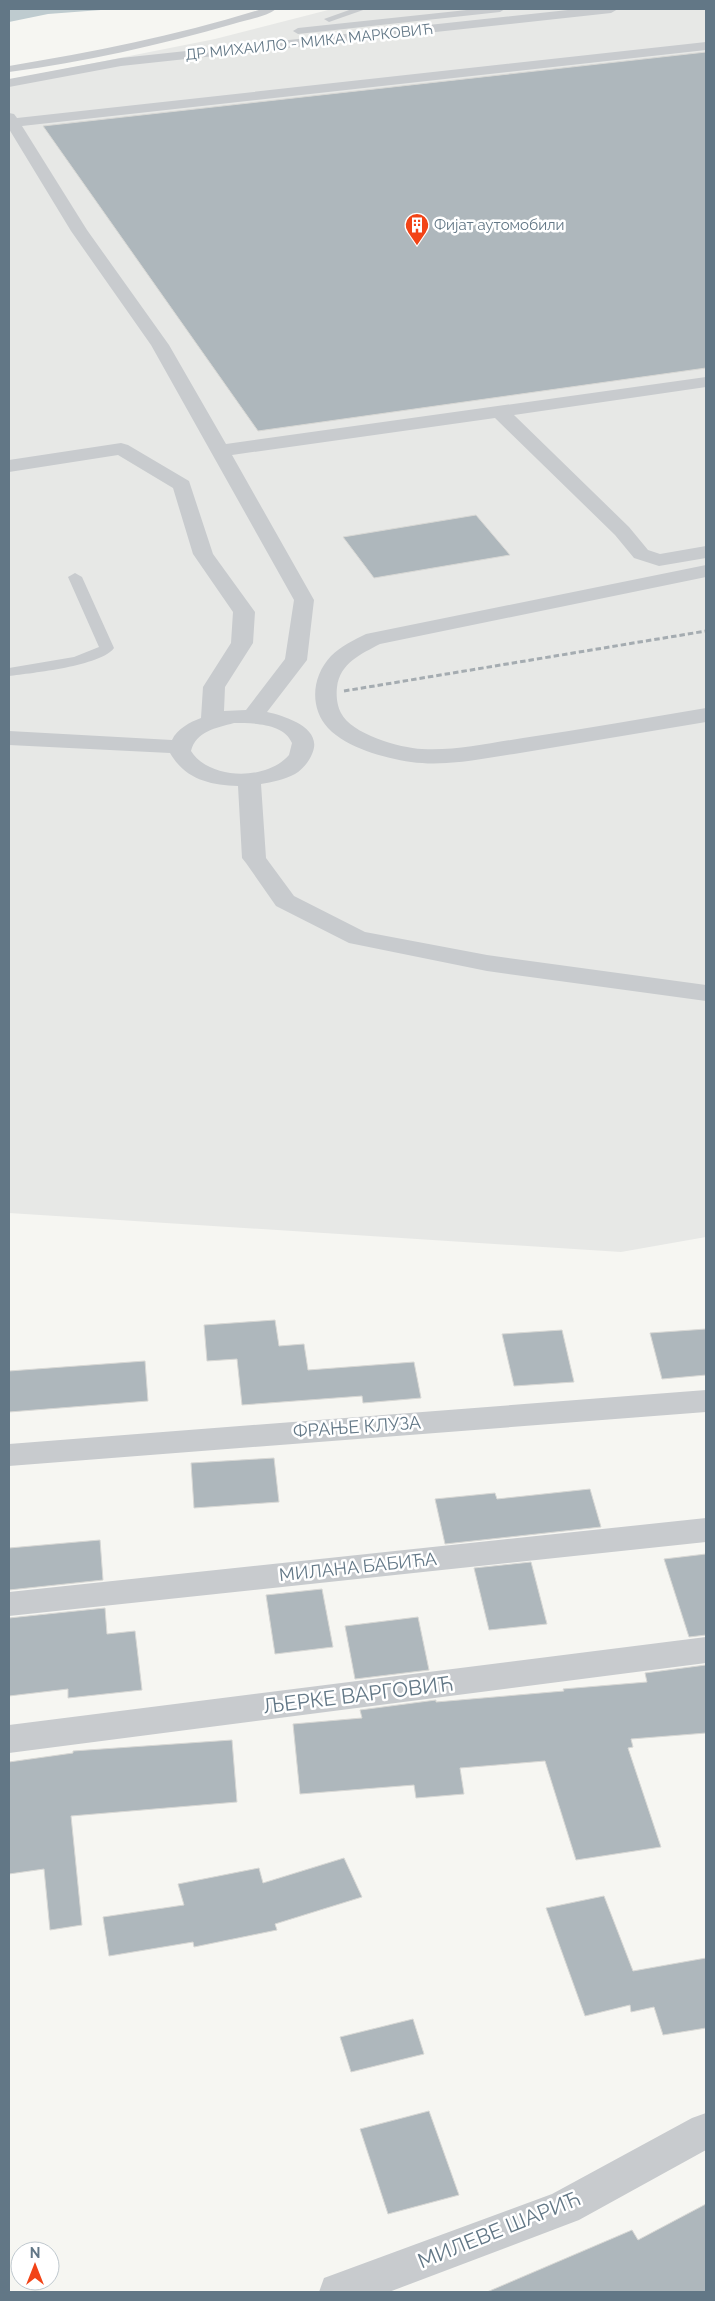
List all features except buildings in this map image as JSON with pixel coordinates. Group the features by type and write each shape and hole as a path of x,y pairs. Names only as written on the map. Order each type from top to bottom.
{"street":[{"name":"ДР МИХАИЛО - МИКА МАРКОВИЋ","path":"9,83 121,62 301,37 611,9"},
{"path":"253,716 296,660 304,600 160,345 79,231 10,121 706,46"},
{"path":"220,451 706,382"},
{"path":"499,411 622,531 641,554 659,560 706,552"},
{"path":"9,466 121,449 182,484 203,554 244,612 242,643 214,687 212,720"},
{"path":"706,571 374,639 347,652 331,668 326,684 326,701 331,717 342,728 364,740 411,755 439,756 536,743 706,715"},
{"path":"232,716 253,716 286,725 298,733 304,743 304,753 297,763 285,771 269,777 249,780 227,780 206,776 191,768 181,758 179,747 184,736 190,732 212,720 232,716"},
{"path":"9,738 179,747"},
{"path":"249,780 254,858 285,901 358,938 487,963 706,993"},
{"name":"ФРАЊЕ КЛУЗА","path":"9,1455 706,1401"},
{"name":"МИЛАНА БАБИЋА","path":"9,1604 706,1530"},
{"name":"ЉЕРКЕ ВАРГОВИЋ","path":"9,1739 706,1650"},
{"name":"МИЛЕВЕ ШАРИЋ","path":"339,2292 565,2207 706,2130"}],"lane":[{"path":"9,69 52,62 203,30 271,9"},
{"path":"361,9 305,26 301,37 500,9"},
{"path":"9,672 80,659 102,652 107,648 75,578"}],"shaded area":[{"path":"9,9 114,9 48,14 9,22"},
{"path":"332,9 706,9 706,1237 621,1252 9,1213 9,80 215,39"}],"railway":[{"path":"344,691 706,631"}],"place":[{"name":"Фијат аутомобили","path":"417,246"}]}
